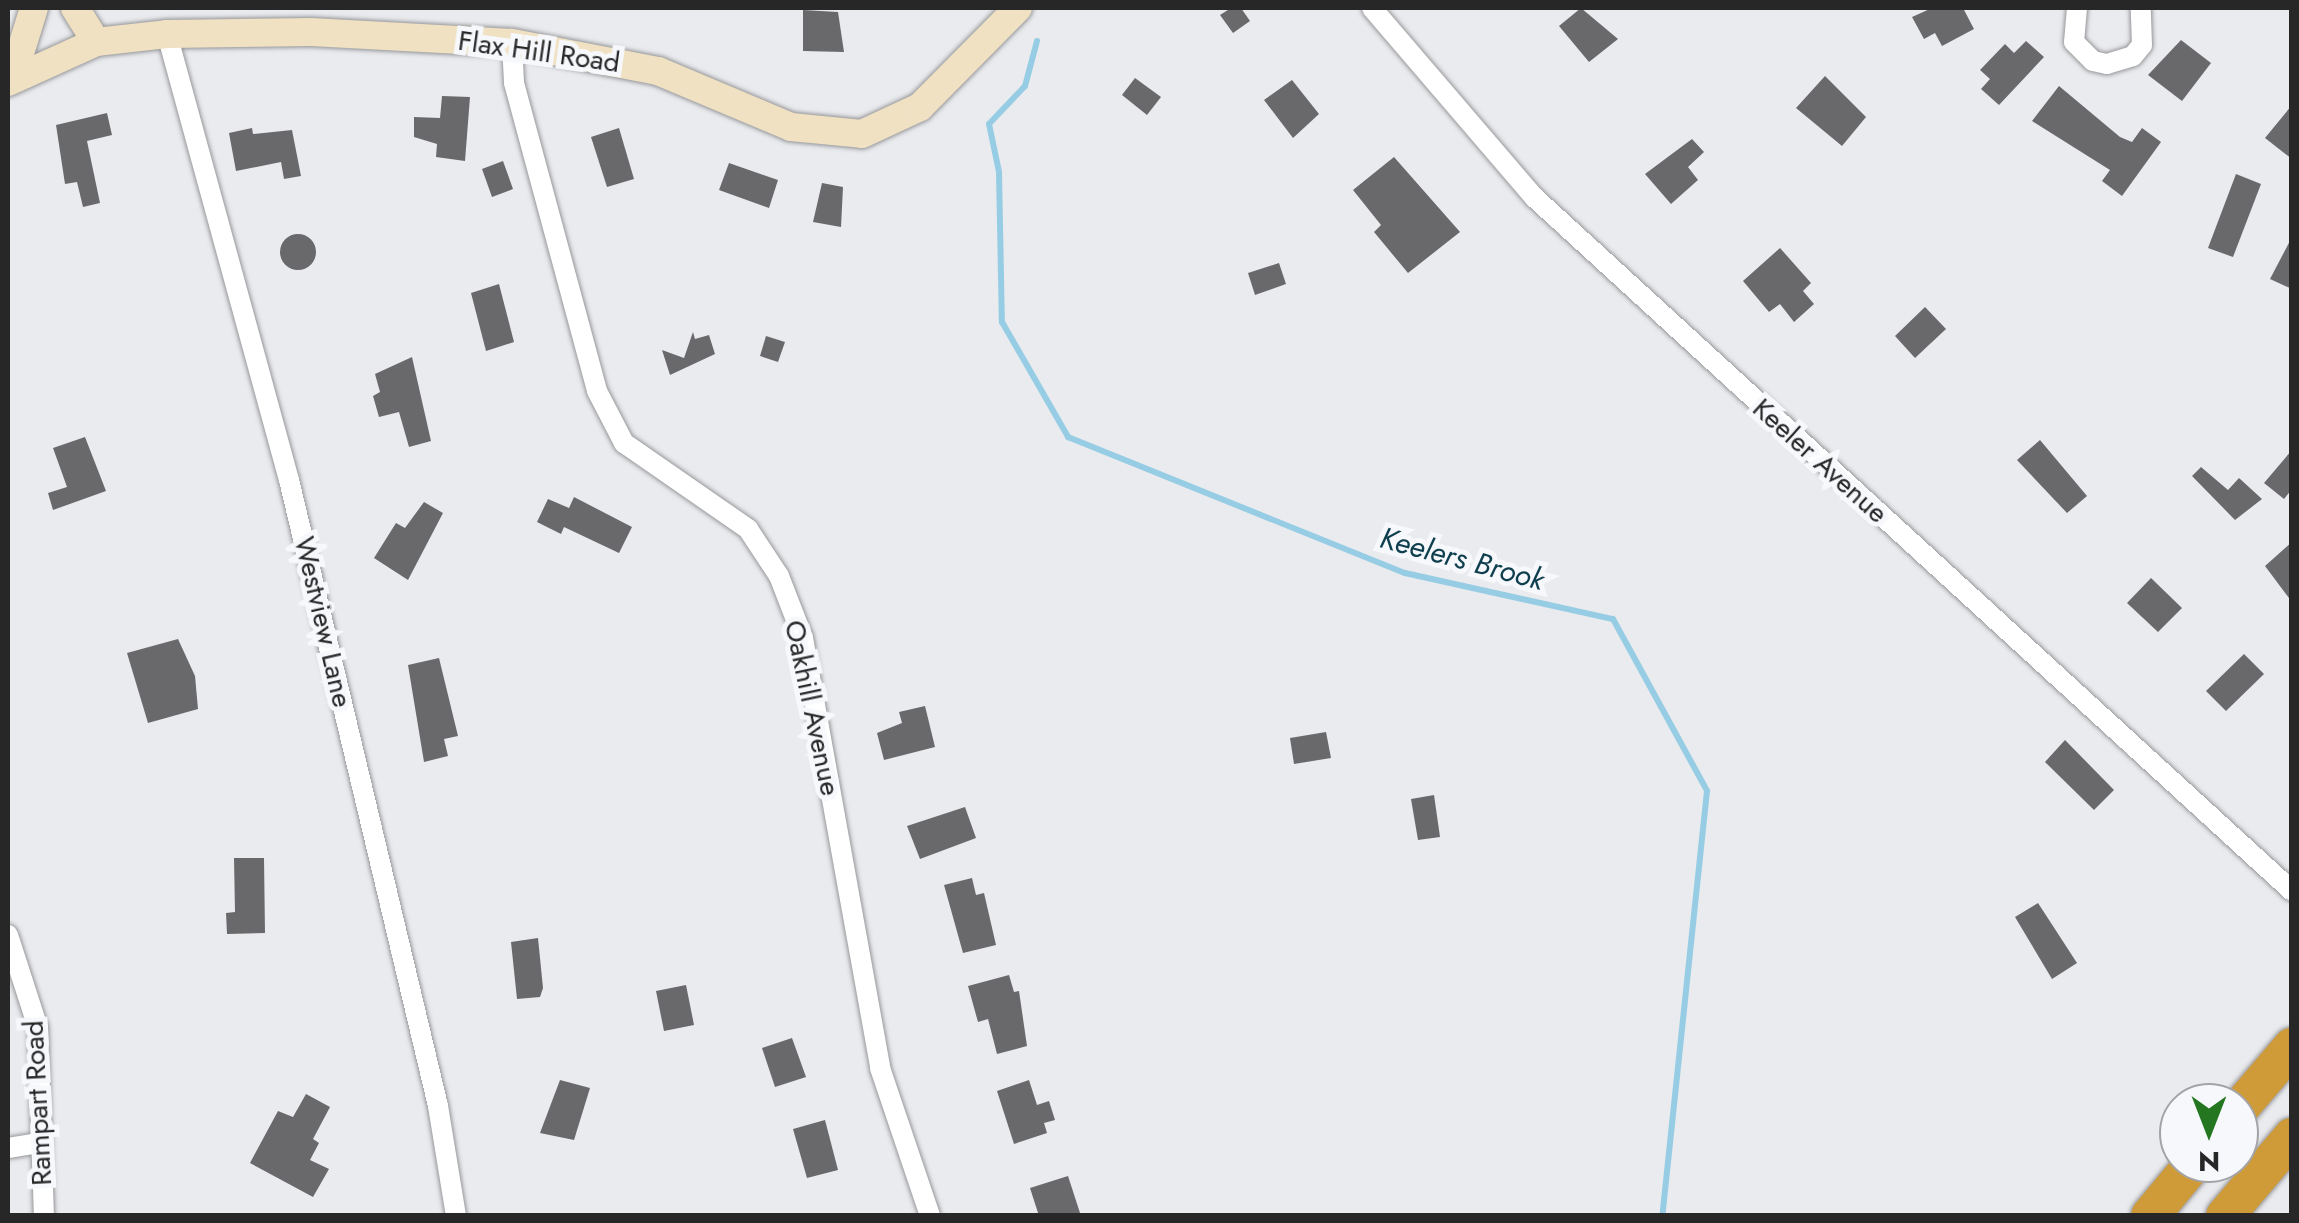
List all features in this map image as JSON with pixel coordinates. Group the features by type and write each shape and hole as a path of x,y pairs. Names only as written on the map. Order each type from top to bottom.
{"highway":[{"path":"2259,1085 2292,1046"},
{"path":"2225,1216 2292,1136"},
{"path":"2150,1216 2177,1183"}],"main road":[{"path":"10,80 34,8"},
{"path":"74,8 96,42"},
{"name":"Flax Hill Road","path":"10,80 96,42 167,34 312,32 512,43 658,71 791,126 862,134 920,107 1018,8"}],"street":[{"name":"Keeler Avenue","path":"1372,8 1535,198 2292,891"},
{"path":"2077,8 2074,42 2094,61 2107,64 2121,62 2142,45 2141,8"},
{"name":"Westview Lane","path":"167,34 290,480 438,1106 456,1216"},
{"name":"Oakhill Avenue","path":"512,43 514,83 597,391 624,442 748,529 780,576 803,638 880,1068 930,1216"},
{"name":"Rampart Road","path":"8,936 38,1028 44,1216"},
{"path":"8,1148 40,1143"}],"building":[{"path":"1231,8 1241,8 1250,21 1233,33 1220,15"},
{"path":"1581,8 1618,39 1589,62 1559,26"},
{"path":"1932,8 1963,8 1974,29 1942,46 1935,33 1924,39 1912,17"},
{"path":"803,10 838,12 844,52 803,51"},
{"path":"2181,40 2211,63 2182,101 2148,75"},
{"path":"2026,41 2044,57 1999,105 1981,89 1990,79 1980,70 2005,44 2014,53"},
{"path":"1825,76 1866,117 1842,146 1796,108"},
{"path":"1135,78 1161,97 1147,115 1122,95"},
{"path":"1292,80 1319,114 1293,138 1264,100"},
{"path":"2059,86 2120,137 2132,142 2142,128 2161,142 2122,196 2102,181 2110,170 2032,121"},
{"path":"442,96 470,97 465,161 436,157 437,144 414,137 414,117 440,118"},
{"path":"2292,105 2292,159 2265,138"},
{"path":"107,113 112,135 87,141 100,203 83,207 77,182 65,184 56,125"},
{"path":"252,128 253,134 292,130 301,176 284,179 281,162 236,171 229,133"},
{"path":"619,128 634,179 607,187 591,137"},
{"path":"1692,139 1704,152 1688,167 1698,180 1671,204 1645,174"},
{"path":"1394,157 1460,232 1408,273 1374,232 1381,225 1353,190"},
{"path":"503,161 513,189 492,197 482,169"},
{"path":"729,163 778,180 769,208 719,190"},
{"path":"2236,174 2261,184 2233,257 2208,248"},
{"path":"822,183 843,187 841,227 813,222"},
{"path":"298,234 311,239 316,252 311,265 298,270 285,265 280,252 285,239"},
{"path":"2292,237 2292,289 2270,279"},
{"path":"1780,248 1811,283 1803,291 1814,304 1794,322 1780,304 1769,312 1743,281"},
{"path":"1279,263 1286,284 1255,295 1248,273"},
{"path":"499,284 514,342 486,351 471,293"},
{"path":"1925,307 1946,329 1915,358 1895,336"},
{"path":"693,332 695,339 709,335 715,354 670,375 662,350 684,358"},
{"path":"766,336 785,342 778,362 760,356"},
{"path":"412,357 431,441 409,447 399,412 379,417 373,396 380,392 375,374"},
{"path":"85,437 106,491 53,510 48,493 67,487 53,448"},
{"path":"2040,440 2087,496 2067,513 2017,460"},
{"path":"2292,450 2292,489 2284,499 2264,483"},
{"path":"2201,467 2228,490 2239,478 2262,499 2235,520 2192,476"},
{"path":"574,497 632,527 619,553 564,527 561,534 537,522 548,499 569,508"},
{"path":"424,502 443,513 408,580 374,558 396,523 405,528"},
{"path":"2292,542 2292,602 2265,566"},
{"path":"2151,578 2182,608 2158,632 2127,603"},
{"path":"178,639 195,676 198,709 148,723 127,653"},
{"path":"2244,654 2264,674 2226,711 2206,691"},
{"path":"439,658 458,736 444,739 448,756 424,762 408,665"},
{"path":"925,706 935,747 884,760 877,733 902,723 899,712"},
{"path":"1326,732 1331,758 1294,764 1290,738"},
{"path":"2065,740 2114,790 2094,810 2045,762"},
{"path":"1434,795 1440,837 1418,840 1411,799"},
{"path":"965,807 976,838 920,859 907,826"},
{"path":"234,858 264,858 265,933 227,934 226,913 235,912"},
{"path":"972,878 976,895 984,893 996,945 963,953 944,885"},
{"path":"2038,903 2077,963 2052,979 2015,917"},
{"path":"538,938 543,988 540,997 517,999 511,942"},
{"path":"1009,975 1014,992 1019,991 1027,1046 997,1054 988,1019 978,1022 968,986"},
{"path":"686,985 694,1025 664,1031 656,991"},
{"path":"792,1038 806,1077 775,1087 762,1048"},
{"path":"560,1080 590,1088 574,1140 540,1133"},
{"path":"1029,1080 1037,1105 1049,1101 1055,1120 1044,1123 1047,1133 1014,1144 997,1091"},
{"path":"306,1094 330,1107 313,1139 319,1143 310,1160 329,1169 313,1197 250,1163 278,1111 293,1117"},
{"path":"825,1120 838,1170 807,1178 793,1129"},
{"path":"1068,1176 1081,1216 1039,1216 1030,1188"}],"waterway":[{"name":"Keelers Brook","path":"1037,41 1025,86 989,124 999,172 1002,322 1068,437 1405,573 1613,619 1707,791 1662,1216"}]}
